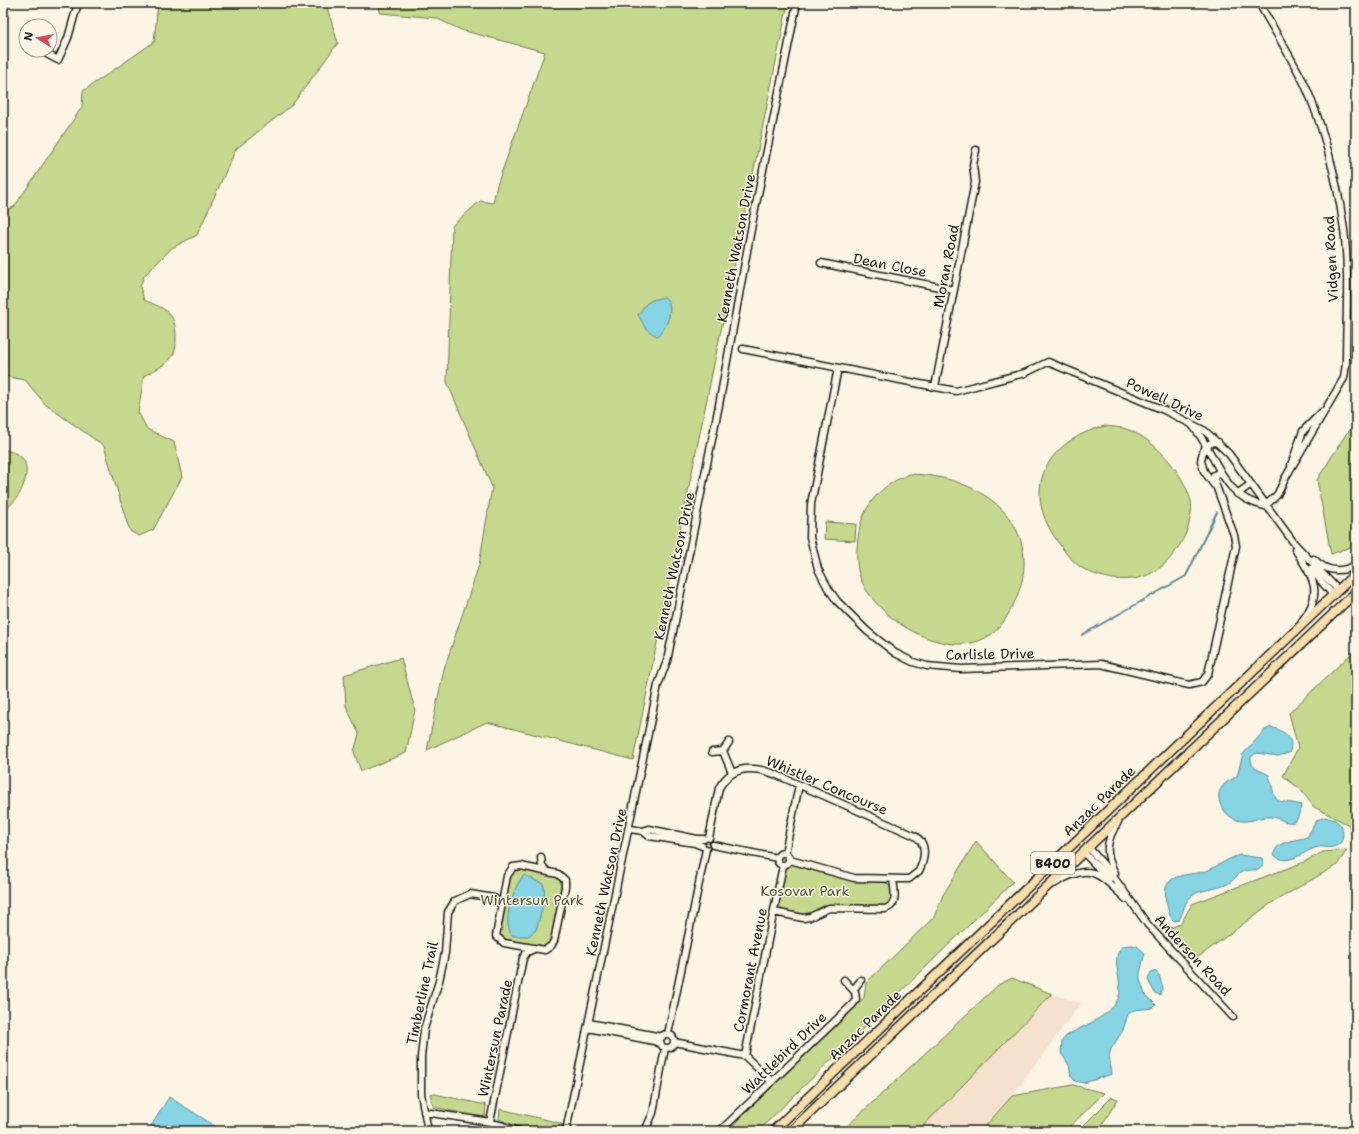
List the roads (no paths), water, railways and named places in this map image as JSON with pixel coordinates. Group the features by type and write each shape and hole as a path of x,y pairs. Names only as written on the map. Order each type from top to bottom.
{"main road":[{"name":"Anzac Parade","path":"773,1131 1356,573"},
{"path":"1336,592 1346,602"},
{"name":"Anzac Parade","path":"791,1131 1356,592"},
{"path":"1077,840 1086,849"}],"street":[{"path":"54,58 58,60 68,38 78,3"},
{"name":"Kenneth Watson Drive","path":"566,1131 630,829 658,684 667,661 718,412 752,224 798,3"},
{"name":"Vidgen Road","path":"1259,3 1286,49 1310,98 1321,130 1341,210 1345,251 1346,368 1343,383 1327,406 1308,443 1284,480"},
{"name":"Moran Road","path":"935,387 975,182 973,165 976,150"},
{"name":"Dean Close","path":"821,263 954,290"},
{"path":"743,349 935,387"},
{"name":"Powell Drive","path":"935,387 956,392 1029,372 1048,362 1164,410 1202,429 1218,442 1251,484 1312,571 1336,592"},
{"name":"Carlisle Drive","path":"838,368 811,504 809,529 811,546 821,575 838,601 881,643 895,653 917,663 961,668 1098,664 1190,685 1202,682 1208,674 1236,546 1234,535 1216,488 1201,464 1205,447"},
{"name":"Vidgen Road","path":"1265,506 1277,495 1304,431 1327,406"},
{"path":"1188,422 1194,428 1220,472 1237,494 1249,502 1265,506"},
{"path":"1205,447 1212,442 1218,442"},
{"path":"1216,488 1214,476 1220,472"},
{"path":"1237,494 1251,484"},
{"path":"1287,536 1326,568 1342,570 1356,565"},
{"path":"1287,536 1311,575 1315,591 1312,607 1289,636"},
{"path":"723,751 728,742"},
{"path":"712,752 723,751"},
{"path":"644,1131 652,1113 665,1035 704,848 702,843 707,839 719,788 725,778 732,773 723,751"},
{"name":"Whistler Concourse","path":"732,773 740,769 763,769 919,838 923,843 924,848 921,867 918,874 909,879 893,879"},
{"path":"785,853 799,785"},
{"name":"Anderson Road","path":"1125,812 1109,836 1107,854 1110,865 1134,906"},
{"path":"630,829 643,831 650,829 697,839 707,839 713,845 777,858"},
{"path":"643,831 649,836 695,844 704,848 710,849 713,845"},
{"name":"Anderson Road","path":"1086,849 1157,935 1233,1017"},
{"path":"777,858 781,853 785,853"},
{"path":"774,912 803,918 810,917 829,908 885,909 891,906 895,900 893,879 854,878 790,860 788,855 785,853"},
{"path":"529,868 536,864 541,857 542,867 548,872"},
{"path":"777,858 778,862 783,865 787,864 790,860"},
{"name":"Cormorant Avenue","path":"745,1056 783,865"},
{"path":"518,866 529,868 558,874 563,878 565,887 553,944 544,950 501,942 496,936 501,905 510,869 518,866"},
{"name":"Anderson Road","path":"1045,889 1074,873 1089,872 1103,878 1134,906"},
{"path":"492,897 499,896 504,891"},
{"name":"Timberline Trail","path":"428,1131 424,1112 420,1073 422,1041 443,966 448,912 452,904 465,895 474,894 492,897"},
{"path":"492,897 497,899 501,905"},
{"path":"517,946 522,949 524,958"},
{"path":"524,958 527,952 534,949"},
{"name":"Wintersun Parade","path":"490,1122 524,958"},
{"path":"844,980 854,989"},
{"name":"Wattlebird Drive","path":"720,1131 853,1004 856,996 854,989 861,980"},
{"path":"588,1026 665,1035 673,1037 674,1042"},
{"path":"588,1026 656,1041 663,1046 671,1047 674,1042"},
{"path":"674,1042 745,1056 772,1082"},
{"path":"424,1112 490,1122 519,1131"}],"water":[{"path":"664,297 668,300 670,311 669,317 664,329 657,336 645,327 638,315 646,304 652,300"},
{"path":"1271,727 1288,736 1291,743 1289,753 1278,756 1256,753 1251,757 1251,761 1256,769 1269,775 1275,798 1281,801 1302,805 1297,819 1294,822 1270,817 1246,821 1236,820 1226,813 1220,803 1219,792 1225,783 1237,776 1243,754 1265,730"},
{"path":"1325,817 1335,820 1342,826 1343,833 1339,844 1331,847 1318,847 1291,859 1280,859 1274,855 1278,846 1307,837 1317,820"},
{"path":"1240,855 1262,858 1264,865 1258,870 1250,870 1241,873 1223,886 1193,895 1186,903 1179,920 1174,921 1168,911 1165,891 1172,879 1178,876 1209,870"},
{"path":"524,875 543,884 544,900 536,930 528,936 513,936 509,931 508,915 516,887"},
{"path":"1123,946 1137,946 1145,953 1140,973 1140,980 1145,994 1156,1005 1153,1008 1134,1010 1128,1014 1123,1030 1111,1049 1109,1056 1112,1074 1084,1083 1075,1081 1071,1076 1069,1065 1061,1053 1062,1041 1066,1036 1102,1016 1114,1005 1120,992 1117,957"},
{"path":"1155,971 1159,975 1163,988 1160,995 1155,993 1148,980 1150,974"},
{"path":"169,1097 223,1131 148,1131"}],"waterway":[{"path":"1082,635 1186,576 1217,512"}],"park label":[{"name":"Kosovar Park","path":"805,891"},
{"name":"Wintersun Park","path":"532,900"}]}
